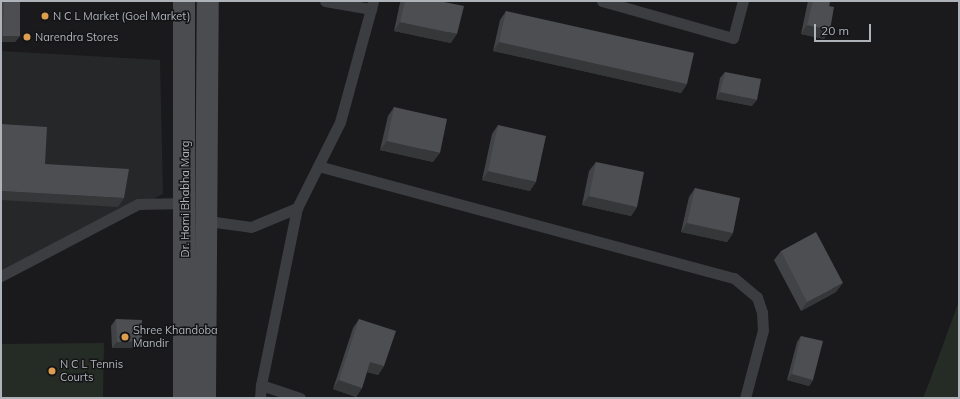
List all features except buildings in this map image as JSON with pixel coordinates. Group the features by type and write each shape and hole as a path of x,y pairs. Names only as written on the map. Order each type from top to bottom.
{"main road":[{"name":"Dr. Homi Bhabha Marg","path":"184,1 184,398"},
{"name":"Dr. Homi Bhabha Marg","path":"205,398 208,220 208,1"}],"lane":[{"path":"260,398 261,385 297,208 340,122 372,5 325,1"},
{"path":"602,1 733,38 743,1"},
{"path":"318,166 734,278 757,297 762,312 763,330 745,398"},
{"path":"1,276 138,204 185,203"},
{"path":"208,220 251,227 297,208"},
{"path":"261,385 300,398"}],"shaded area":[{"path":"1,51 160,60 163,194 1,276"},
{"path":"959,301 959,398 923,398 929,383"},
{"name":"N C L Tennis Courts","path":"104,343 103,398 1,398 1,344"}],"place":[{"name":"N C L Market (Goel Market)","path":"45,16"},
{"name":"Narendra Stores","path":"27,37"},
{"name":"Shree Khandoba Mandir","path":"125,337"},
{"name":"N C L Tennis Courts","path":"52,371"}]}
